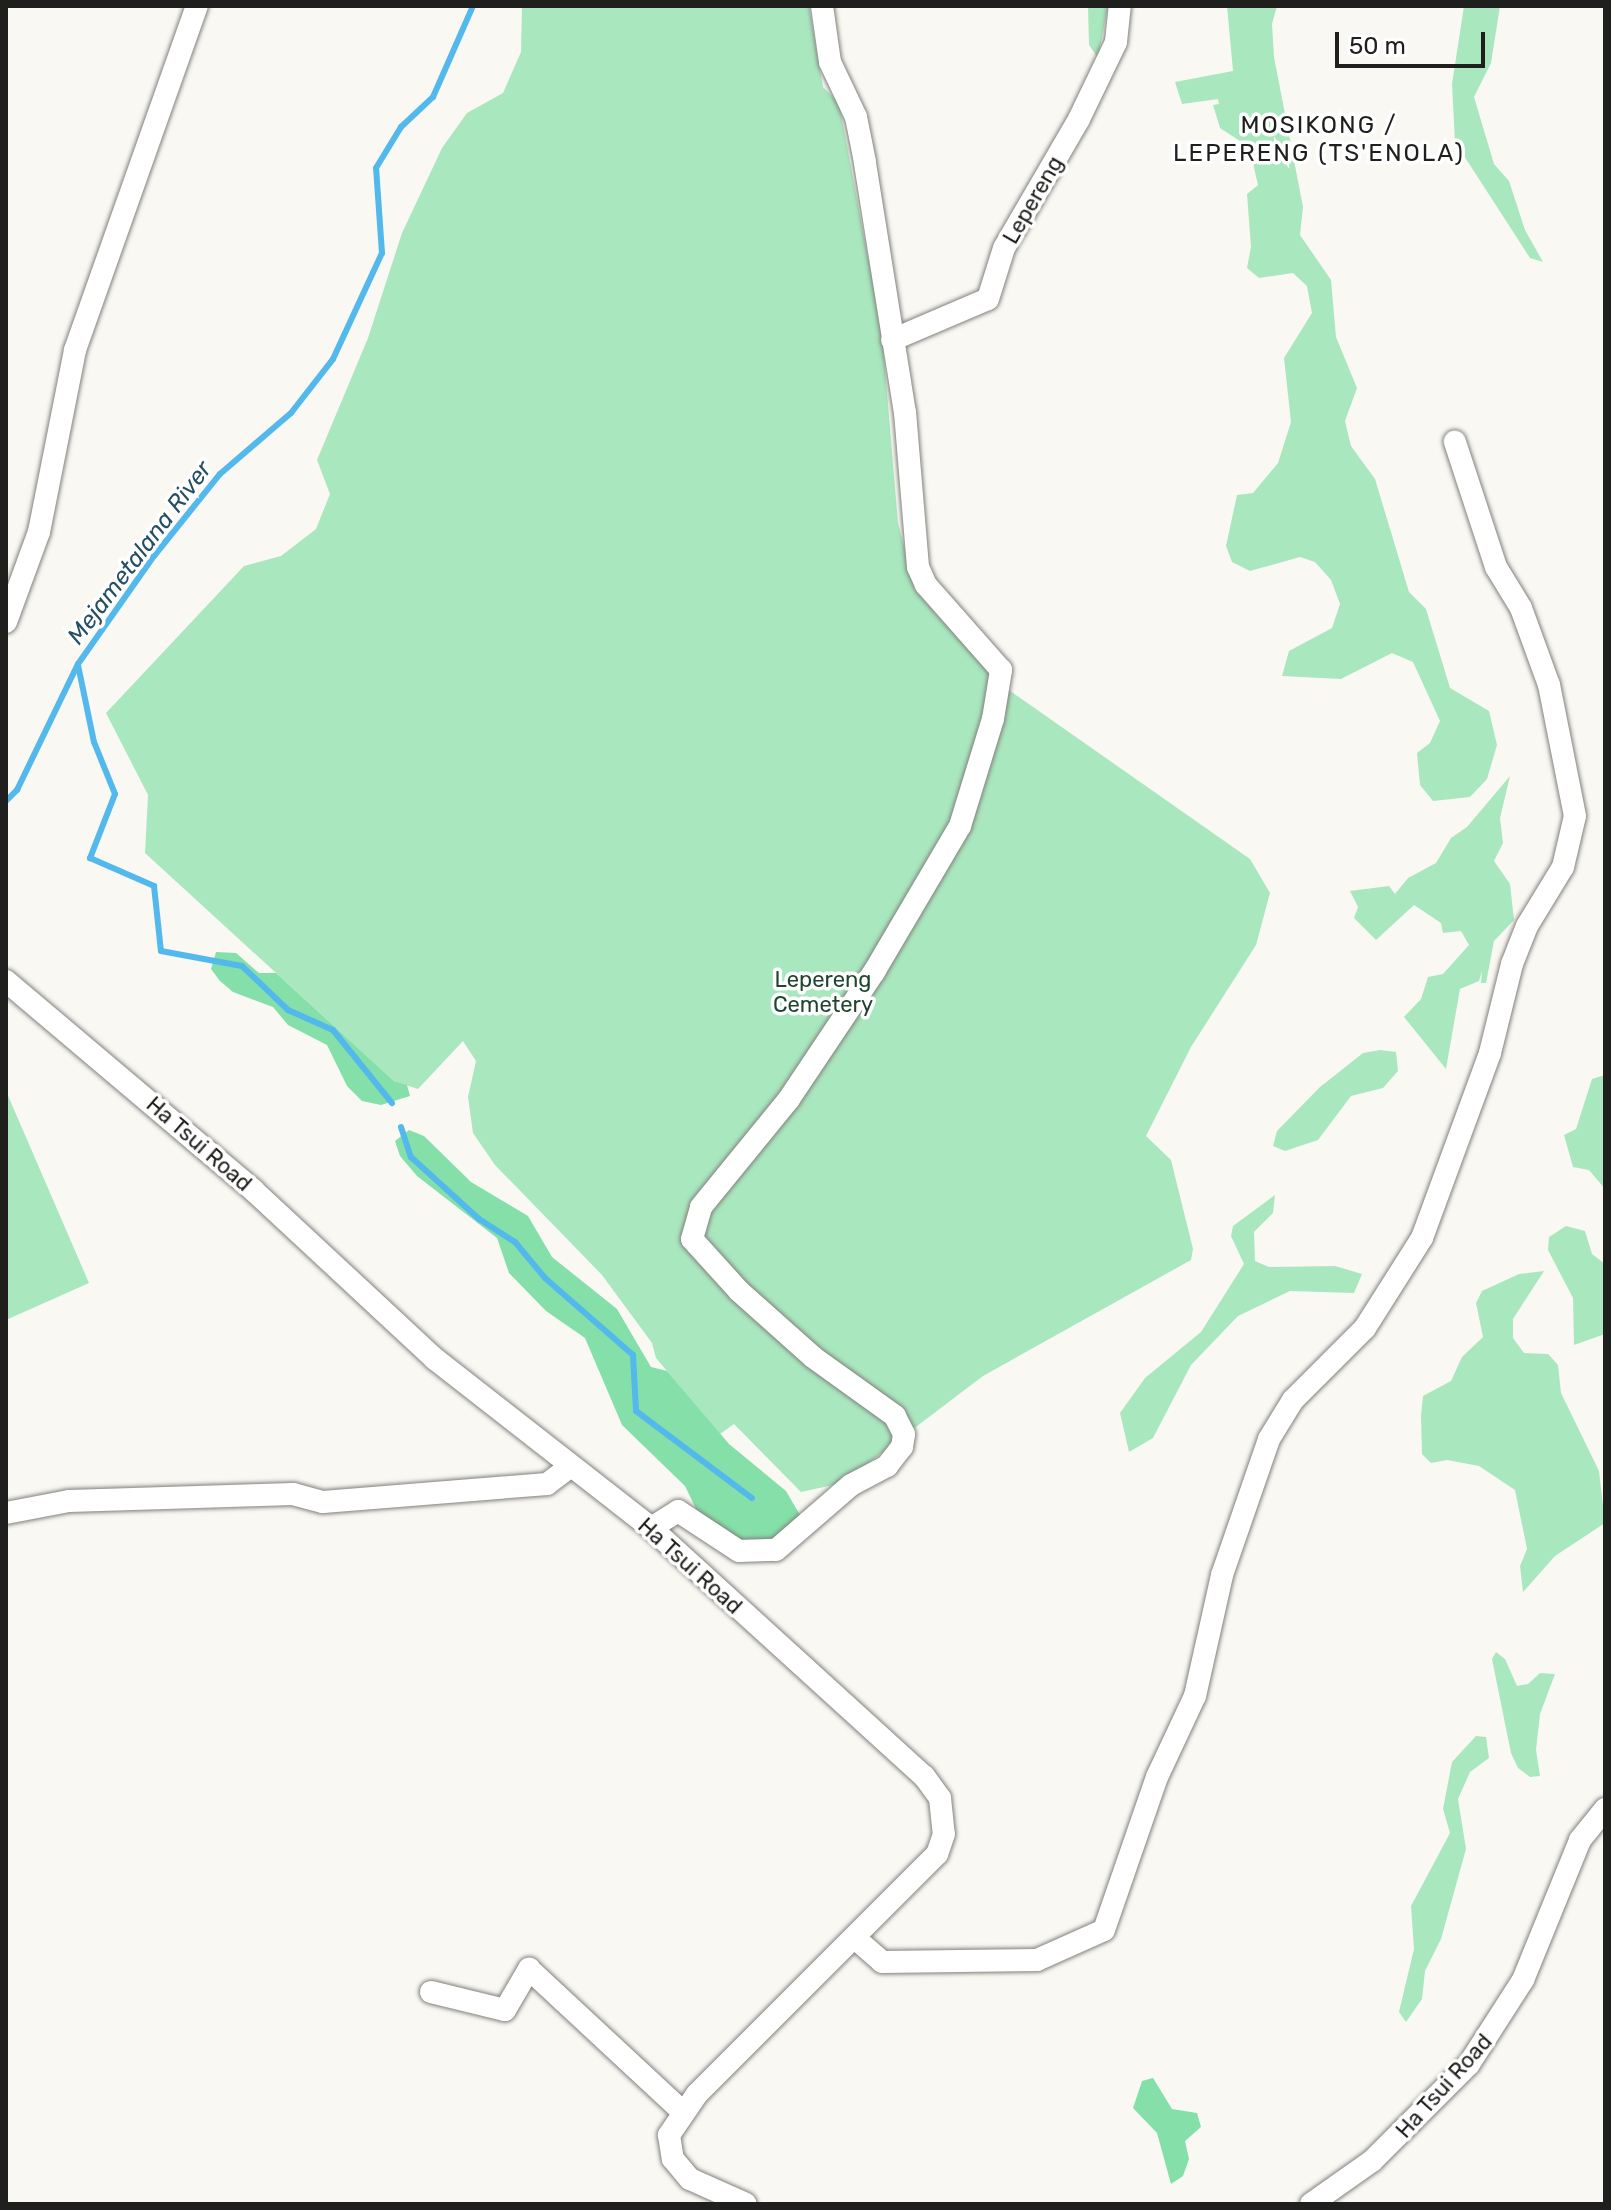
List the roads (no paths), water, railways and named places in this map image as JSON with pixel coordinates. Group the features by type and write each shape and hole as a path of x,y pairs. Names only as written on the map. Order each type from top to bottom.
{"street":[{"path":"6,622 39,532 75,350 197,6"},
{"path":"651,1528 678,1511 739,1551 776,1550 839,1494 887,1466 902,1447 904,1434 895,1416 813,1357 739,1291 692,1239 701,1207 789,1099 874,972 947,850 960,826 993,719 1001,670 926,585 918,567 905,413 856,117 830,62 822,6"},
{"name":"Lepereng","path":"892,340 988,299 1004,248 1079,119 1116,42 1120,6"},
{"path":"856,1939 882,1962 1037,1960 1104,1930 1157,1777 1195,1696 1222,1575 1269,1439 1293,1400 1365,1328 1422,1238 1490,1053 1512,964 1527,926 1563,867 1575,816 1549,685 1521,608 1496,567 1455,442"},
{"name":"Ha Tsui Road","path":"6,981 253,1190 435,1359 651,1528 924,1776 940,1798 944,1834 937,1854 682,2111 669,2135 673,2159 690,2179 746,2204"},
{"path":"6,1513 69,1501 293,1494 323,1502 547,1484 571,1466"},
{"name":"Ha Tsui Road","path":"1311,2204 1393,2142 1478,2052 1523,1980 1580,1840 1605,1809"},
{"path":"431,1992 505,2010 529,1969 682,2111"}],"waterway":[{"name":"Mejametalana River","path":"6,801 17,790 78,664 154,556 220,474 291,413 333,359 382,253 376,168 401,127 433,97 473,6"},
{"path":"78,665 94,742 115,794 90,858 154,886 161,951 242,966 288,1010 333,1030 392,1103"},
{"path":"401,1127 411,1157 479,1219 515,1242 545,1278 633,1355 636,1411 752,1498"}],"district":[{"name":"MOSIKONG / LEPERENG (TS'ENOLA)","path":"1319,140"}],"park label":[{"name":"Lepereng Cemetery","path":"823,992"}]}
